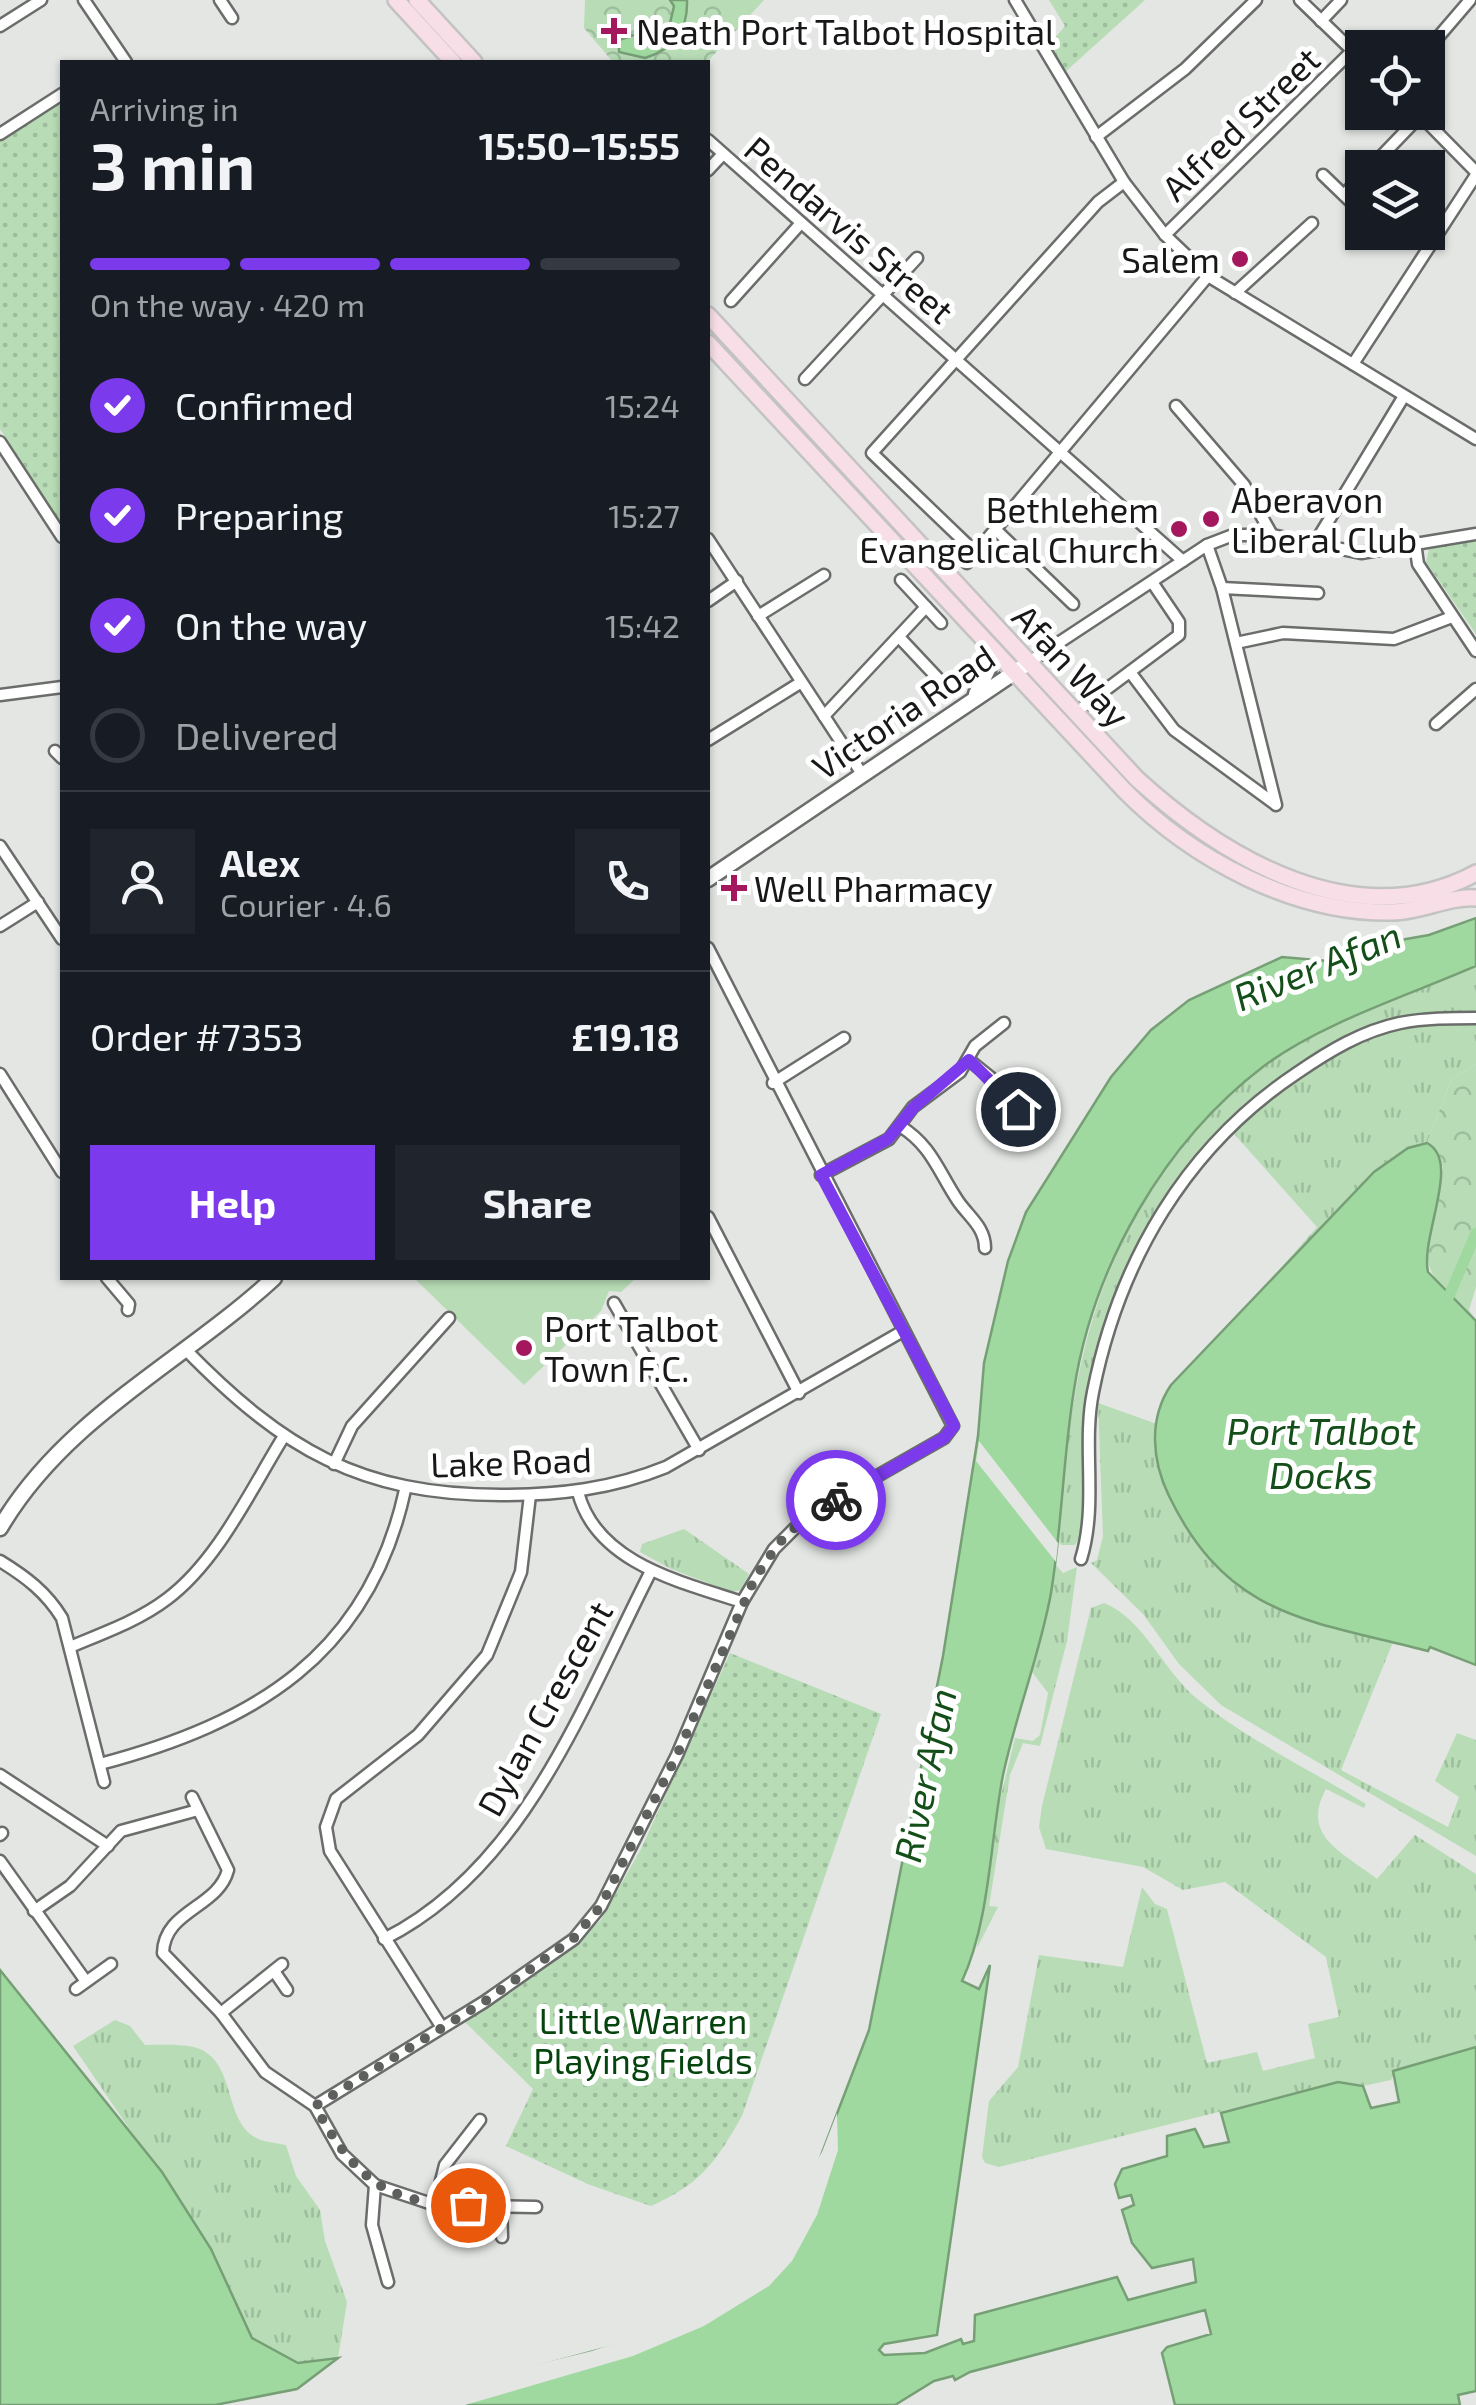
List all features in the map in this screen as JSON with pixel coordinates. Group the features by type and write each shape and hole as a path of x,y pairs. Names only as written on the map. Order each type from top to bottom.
{"main road":[{"path":"396,0 450,60"},
{"path":"416,0 472,60"},
{"name":"Afan Way","path":"710,317 1028,662 1175,814 1232,851 1280,875 1352,896 1398,898 1446,887 1476,873"},
{"name":"Afan Way","path":"710,344 1139,805 1219,863 1278,890 1344,909 1397,912 1476,898"}],"street":[{"path":"0,25 41,0"},
{"path":"220,0 232,18"},
{"path":"1015,0 1124,182 1165,235 1208,276 1476,439"},
{"path":"1096,137 1185,70 1256,0"},
{"path":"1300,0 1345,43"},
{"path":"1321,21 1342,0"},
{"path":"1445,30 1470,0"},
{"path":"89,2 123,59"},
{"name":"Alfred Street","path":"1165,235 1345,58"},
{"path":"0,134 60,95"},
{"path":"1386,150 1404,130"},
{"path":"1352,364 1476,173 1434,130"},
{"name":"Pendarvis Street","path":"710,142 1183,561"},
{"path":"710,168 723,154"},
{"path":"1323,175 1345,196"},
{"path":"975,552 872,453 1098,202 1124,182"},
{"path":"1235,293 1308,228 1294,222"},
{"path":"732,301 801,223"},
{"path":"805,379 917,258"},
{"path":"967,563 1208,276"},
{"path":"1315,543 1404,396"},
{"path":"1176,406 1244,485 1272,535"},
{"path":"0,442 60,534"},
{"path":"994,528 1073,604"},
{"path":"1130,672 1174,730 1276,805 1222,588 1207,545 1233,535 1272,535 1361,553 1476,534"},
{"path":"710,542 862,774"},
{"path":"1414,543 1418,564 1476,651"},
{"name":"Victoria Road","path":"710,878 1207,545"},
{"path":"758,616 824,575"},
{"path":"901,580 940,623"},
{"path":"710,600 737,582"},
{"path":"1084,706 1179,636 1179,622 1152,582"},
{"path":"1222,588 1318,593"},
{"path":"824,716 926,606"},
{"path":"1236,644 1283,634 1394,639 1452,617"},
{"path":"899,637 946,687"},
{"path":"973,699 988,676 996,653"},
{"path":"710,739 800,683"},
{"path":"0,695 60,687"},
{"path":"1436,724 1476,689"},
{"path":"0,846 38,902 58,922"},
{"path":"0,926 38,902"},
{"path":"315,2106 484,2002 574,1938 601,1906 677,1755 742,1602 774,1549 807,1516 944,1438 954,1426 773,1082 710,952"},
{"path":"1082,1559 1088,1523 1092,1398 1102,1360 1138,1252 1194,1163 1228,1127 1278,1086 1347,1042 1398,1023 1476,1018"},
{"path":"983,1020 990,1032"},
{"path":"821,1175 888,1139 914,1107 969,1060 975,1046 1004,1022"},
{"path":"825,1035 831,1046"},
{"path":"773,1082 844,1038"},
{"path":"969,1060 1026,1122"},
{"path":"0,1074 60,1169"},
{"path":"1008,1116 1018,1109"},
{"path":"900,1126 921,1139 936,1156 985,1242 999,1233"},
{"path":"710,1221 799,1393"},
{"path":"109,1280 129,1304 128,1310"},
{"path":"0,1528 67,1443 272,1280"},
{"path":"614,1303 699,1450"},
{"path":"334,1464 352,1426 449,1318"},
{"name":"Lake Road","path":"186,1350 234,1399 284,1436 334,1464 404,1490 448,1496 530,1495 627,1483 699,1450 904,1331"},
{"path":"70,1646 115,1629 169,1598 206,1557 284,1436"},
{"path":"100,1764 208,1727 274,1695 322,1656 359,1610 396,1532 404,1490"},
{"path":"578,1492 583,1512 618,1549 651,1571 742,1602"},
{"path":"441,2026 330,1850 326,1827 336,1799 418,1734 487,1655 521,1572 530,1495"},
{"path":"0,1562 27,1577 51,1600 70,1646 104,1782"},
{"name":"Dylan Crescent","path":"384,1939 437,1905 526,1813 651,1571"},
{"path":"0,1775 108,1846"},
{"path":"192,1796 228,1870 224,1884 169,1928 163,1953 221,2014 265,2072 315,2106 342,2154 375,2185 436,2205 536,2207"},
{"path":"34,1911 70,1886 121,1831 198,1810"},
{"path":"0,1861 80,1984 110,1964"},
{"path":"221,2014 278,1968 287,1990"},
{"path":"436,2205 445,2164 462,2127 480,2120"},
{"path":"375,2185 372,2225 387,2276 400,2269"},
{"path":"500,2206 502,2237"}],"green space":[{"path":"585,0 764,0 709,60 611,60 584,28"},
{"path":"1049,0 1145,0 1064,73 1049,45 1065,26"},
{"path":"60,101 60,521 0,429 0,140"},
{"path":"1476,540 1476,634 1426,562 1430,545"},
{"path":"1476,967 1476,1064 1451,1080 1427,1143 1374,1172 1278,1271 1317,1227 1228,1127 1144,1240 1093,1390 1088,1523 1075,1545 1062,1545 1056,1540 1062,1486 1086,1341 1118,1251 1173,1160 1217,1107 1269,1063 1344,1022"},
{"path":"1476,1064 1476,1287 1469,1310 1476,1321 1438,1283 1426,1252 1443,1167 1427,1143 1451,1080"},
{"name":"Port Talbot Town F.C.","path":"416,1280 634,1280 621,1292 609,1291 601,1311 524,1385"},
{"path":"1098,1403 1157,1424 1159,1466 1173,1505 1192,1538 1214,1565 1238,1585 1293,1613 1393,1642 1341,1770 1448,1827 1459,1797 1435,1781 1457,1733 1476,1740 1476,1856 1221,1705 1179,1664 1143,1614 1091,1563 1097,1560 1103,1536"},
{"path":"684,1529 749,1574 741,1590 732,1592 671,1569 640,1552 642,1544"},
{"path":"1055,1564 1063,1573 1077,1567 1067,1641 1040,1746 1023,1743 1010,1775 989,1906 998,1907 977,1948 992,1833 1015,1738 1033,1741 1040,1735 1048,1693 1029,1668 1044,1621"},
{"path":"1104,1603 1130,1620 1184,1686 1215,1713 1366,1804 1364,1808 1326,1789 1318,1820 1329,1842 1377,1879 1415,1835 1476,1874 1476,2047 1397,2069 1391,2080 1363,2086 1338,2082 999,2167 985,2163 982,2157 989,2101 1018,2067 1039,1955 1123,1967 1142,1887 1155,1904 1167,1909 1207,2063 1257,2052 1263,2071 1315,2058 1308,2024 1339,2017 1326,1957 1225,1882 1183,1890 1143,1867 1046,1849 1039,1827 1042,1806 1091,1608"},
{"name":"Little Warren Playing Fields","path":"730,1653 881,1714 742,2116 706,2170 683,2189 651,2206 590,2185 506,2146 533,2089 464,2021 504,1996 600,1921 641,1849"},
{"path":"115,2020 130,2026 145,2045 188,2046 207,2053 222,2073 235,2111 249,2133 286,2145 296,2176 320,2210 325,2241 347,2302 338,2358 298,2363 270,2353 252,2338 211,2249 73,2046"}],"water":[{"path":"670,0 687,0 682,30 671,44 645,58 619,52 619,40 670,23 674,6"},
{"name":"River Afan","path":"1476,918 1476,966 1312,1036 1264,1066 1228,1097 1165,1169 1116,1253 1098,1298 1074,1390 1051,1593 1003,1775 984,1907 962,1981 979,1989 990,1965 937,2335 884,2344 879,2350 884,2355 925,2353 961,2339 963,2344 974,2341 975,2315 1117,2277 1128,2300 1196,2282 1193,2259 1152,2268 1132,2243 1122,2210 1134,2205 1131,2195 1119,2198 1115,2184 1122,2169 1167,2156 1167,2136 1195,2129 1204,2147 1229,2142 1221,2113 1338,2082 1363,2086 1371,2108 1399,2102 1393,2071 1476,2047 1476,2391 1458,2395 1460,2405 1175,2405 1162,2353 1167,2347 1211,2334 1205,2310 970,2372 955,2380 953,2376 934,2381 895,2405 393,2405 650,2336 714,2301 769,2250 812,2179 869,2030 943,1656 978,1436 984,1363 1008,1261 1026,1212 1111,1077 1151,1030 1189,1000 1282,957 1328,961 1355,948 1429,935"},
{"name":"Port Talbot Docks","path":"1427,1143 1437,1152 1441,1166 1429,1239 1428,1272 1476,1321 1476,1665 1430,1647 1428,1651 1309,1621 1246,1590 1218,1567 1192,1536 1169,1496 1156,1454 1159,1412 1171,1385 1374,1172 1408,1148"},
{"path":"0,1970 162,2172 211,2249 252,2338 298,2363 338,2358 297,2389 215,2405 0,2405"}],"pier":[{"path":"979,1441 1058,1543 1056,1562 976,1461"},
{"path":"837,2113 838,2150 817,2215 792,2261 769,2286 704,2326 633,2356 465,2405 388,2405 392,2400 592,2351 648,2332 711,2297 765,2247 822,2152"}],"waterway":[{"path":"1449,1296 1476,1233"}],"way so far":[{"path":"468,2205 436,2205 375,2185 342,2154 315,2106 484,2002 574,1938 601,1906 677,1755 755,1578 779,1543 807,1516 836,1500"}],"place":[{"name":"Neath Port Talbot Hospital","path":"614,31"},
{"name":"Salem","path":"1240,259"},
{"name":"Aberavon Liberal Club","path":"1211,519"},
{"name":"Bethlehem Evangelical Church","path":"1179,529"},
{"name":"Well Pharmacy","path":"734,888"},
{"name":"Port Talbot Town F.C.","path":"524,1348"}],"route":[{"path":"836,1500 944,1438 954,1426 821,1175 888,1139 914,1107 960,1072 969,1060 1018,1109"}]}
